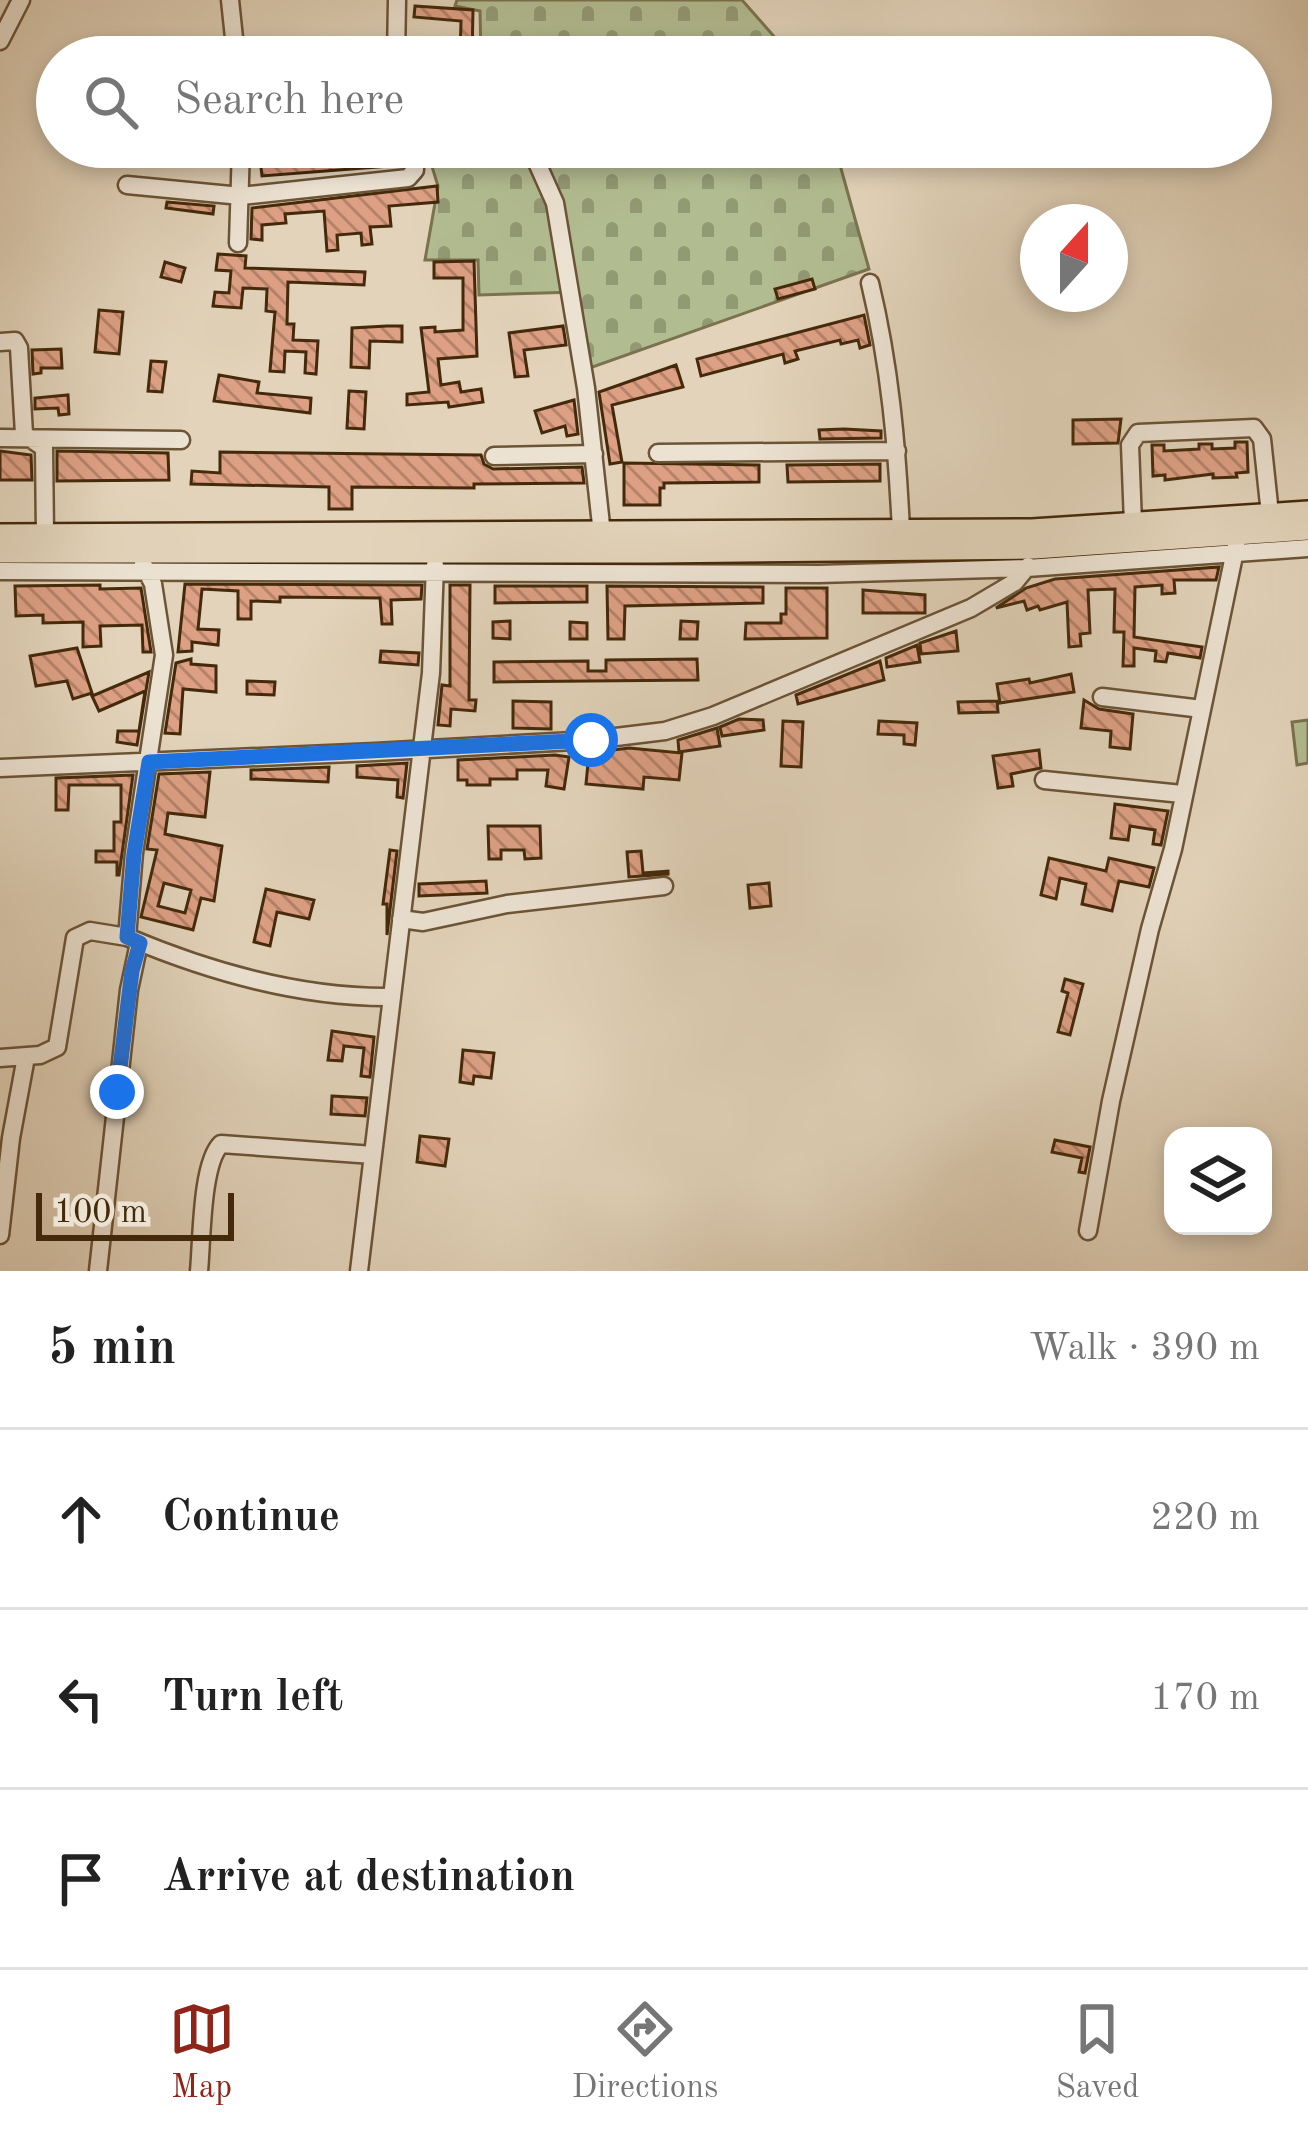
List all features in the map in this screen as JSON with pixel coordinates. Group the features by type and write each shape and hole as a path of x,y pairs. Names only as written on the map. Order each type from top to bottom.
{"main road":[{"path":"0,535 50,540 901,531 1031,548 1133,524 1308,512"},
{"path":"0,551 50,540 142,561 656,562 1237,544 1308,529"}],"street":[{"path":"0,40 21,0"},
{"path":"230,0 234,36"},
{"path":"396,36 397,0"},
{"path":"238,243 241,168"},
{"path":"127,185 241,196 408,178 416,168"},
{"path":"539,168 555,203 602,534"},
{"path":"870,283 886,352 901,531"},
{"path":"0,342 15,341 19,348 24,434 44,448 50,540"},
{"path":"1133,524 1130,445 1138,433 1254,428 1262,439 1270,514"},
{"path":"0,438 181,440"},
{"path":"658,453 897,451"},
{"path":"494,456 594,454"},
{"path":"1088,1231 1111,1101 1173,849 1237,544 1308,548"},
{"path":"0,768 591,740 665,731 713,716 971,608 1015,582 1031,548"},
{"path":"0,571 142,561 153,584 164,655 134,854 129,990 98,1271"},
{"path":"359,1271 422,749 435,562"},
{"path":"1102,697 1202,709"},
{"path":"1044,780 1182,794"},
{"path":"401,919 423,922 507,904 664,886"},
{"path":"0,1058 50,1053 61,1038 75,938 90,931 133,940 217,972 332,994 391,998"},
{"path":"0,1234 26,1057"},
{"path":"199,1271 208,1177 215,1149 221,1144 373,1155"}],"green space":[{"path":"457,0 742,0 774,36 481,36 480,11 455,6"},
{"path":"432,168 841,168 869,269 587,369 577,292 479,295 478,260 425,260 438,186"},
{"path":"1308,720 1308,763 1297,765 1292,722"}],"building":[{"path":"415,6 473,10 472,36 461,36 461,21 414,17"},
{"path":"261,168 364,168 262,176"},
{"path":"437,186 438,202 389,206 391,226 370,227 372,244 362,245 361,233 337,235 338,250 327,251 324,211 285,214 286,223 262,225 262,240 251,239 252,208"},
{"path":"167,202 214,206 213,214 166,208"},
{"path":"218,254 246,256 245,268 365,272 364,285 288,282 287,324 294,324 293,340 318,341 316,374 305,373 306,352 285,351 284,372 270,371 275,312 266,311 267,289 243,288 241,308 213,306 215,292 229,293 231,271 216,270"},
{"path":"474,261 477,356 438,359 441,385 459,382 461,392 481,389 483,402 449,407 448,402 407,405 407,394 429,392 421,328 463,330 463,278 434,278 434,262"},
{"path":"165,262 185,268 181,282 161,277"},
{"path":"812,279 815,289 778,299 775,289"},
{"path":"99,310 123,312 119,354 95,352"},
{"path":"864,315 870,345 860,348 858,340 841,344 840,340 795,351 798,359 785,363 783,354 701,376 697,359"},
{"path":"402,326 402,342 370,341 369,368 351,367 352,328"},
{"path":"563,326 566,345 524,350 528,376 515,377 509,333"},
{"path":"61,349 62,368 41,368 41,373 33,374 32,350"},
{"path":"151,361 166,362 162,392 148,391"},
{"path":"676,365 683,387 612,405 622,462 610,464 599,392"},
{"path":"219,375 259,382 257,393 311,398 310,413 214,401"},
{"path":"349,391 366,392 364,429 347,428"},
{"path":"68,395 69,414 59,415 58,408 35,409 35,398"},
{"path":"574,400 578,434 567,436 565,426 542,433 535,411"},
{"path":"1121,419 1118,443 1073,444 1073,420"},
{"path":"819,430 881,431 881,438 820,439"},
{"path":"1235,442 1247,442 1248,472 1236,473 1237,477 1213,478 1213,474 1165,480 1165,475 1153,476 1152,445 1164,445 1164,451 1199,449 1199,444 1235,448"},
{"path":"0,451 31,455 32,480 0,480"},
{"path":"57,451 168,453 169,480 57,481"},
{"path":"220,452 481,455 493,469 582,467 584,483 352,487 352,509 329,509 329,487 191,484 192,471 220,473"},
{"path":"624,463 759,465 759,482 664,483 660,505 624,505"},
{"path":"880,464 880,481 788,482 787,465"},
{"path":"1219,567 1216,580 1174,580 1175,593 1162,594 1162,585 1135,587 1134,637 1202,647 1200,658 1168,653 1166,662 1155,661 1156,651 1134,648 1134,666 1123,666 1124,632 1114,632 1115,589 1088,590 1090,633 1080,634 1081,646 1069,647 1067,602 1040,610 1038,606 1027,610 1024,601 996,608 1026,588 1055,579"},
{"path":"185,584 422,585 421,599 391,600 392,624 382,624 380,598 251,601 251,619 238,619 238,591 202,589 198,629 219,630 218,645 192,642 192,651 178,652"},
{"path":"100,585 100,589 141,588 151,652 143,652 142,625 100,626 101,646 83,647 83,622 43,623 43,615 16,616 15,586"},
{"path":"450,585 470,585 469,700 476,700 475,711 451,709 450,726 438,725 442,685 450,686"},
{"path":"495,586 587,586 587,602 495,603"},
{"path":"607,586 763,587 763,603 625,606 624,639 608,639"},
{"path":"786,588 827,588 827,638 745,639 746,623 781,623 781,614 786,614"},
{"path":"863,590 925,595 925,613 863,613"},
{"path":"510,621 510,639 493,638 493,622"},
{"path":"681,621 698,622 697,639 680,639"},
{"path":"570,622 587,623 587,639 570,639"},
{"path":"956,631 958,651 921,654 920,643"},
{"path":"917,645 920,662 887,667 886,658"},
{"path":"77,648 92,693 73,699 67,681 36,686 30,656"},
{"path":"381,651 419,653 418,665 380,662"},
{"path":"191,659 191,664 216,666 216,692 183,689 180,734 165,733 176,663"},
{"path":"697,659 698,680 494,682 494,662 588,661 588,671 606,671 606,660"},
{"path":"880,661 884,680 798,704 796,695"},
{"path":"149,672 137,745 117,742 118,731 139,731 145,691 99,711 92,696"},
{"path":"1071,674 1074,692 1000,703 997,684"},
{"path":"247,681 275,682 274,695 247,694"},
{"path":"1084,700 1099,709 1133,714 1130,749 1110,747 1111,731 1081,728"},
{"path":"513,701 551,702 551,729 513,728"},
{"path":"997,701 998,712 959,713 958,702"},
{"path":"739,719 763,720 764,730 722,736 720,727"},
{"path":"783,721 803,722 801,767 781,766"},
{"path":"879,721 917,723 915,745 904,744 904,735 878,734"},
{"path":"717,728 720,746 679,752 678,740"},
{"path":"629,748 682,753 679,780 644,777 643,789 586,784 589,753"},
{"path":"1039,750 1041,768 1011,774 1013,786 998,788 993,756"},
{"path":"569,757 564,789 546,786 548,770 517,770 517,779 490,779 490,785 458,780 458,760"},
{"path":"407,763 403,798 397,797 398,780 357,777 357,766"},
{"path":"329,767 328,782 251,779 251,770"},
{"path":"210,772 205,817 168,813 165,834 222,846 214,901 201,898 193,930 141,917 157,850 147,849 159,774","holes":["164,883 191,890 185,913 158,906"]},
{"path":"133,775 117,875 117,862 96,862 96,851 114,851 114,822 121,822 121,785 69,785 68,810 56,810 56,778"},
{"path":"1115,804 1168,811 1161,845 1153,844 1155,830 1130,826 1128,840 1111,838"},
{"path":"488,826 540,826 541,858 525,859 524,850 501,850 501,859 489,859"},
{"path":"390,850 397,851 387,935 387,904 383,904"},
{"path":"641,851 643,873 668,874 629,877 627,852"},
{"path":"1049,858 1106,871 1109,858 1154,868 1149,887 1119,881 1112,911 1082,904 1086,884 1060,878 1056,899 1041,895"},
{"path":"486,881 487,893 419,896 419,884"},
{"path":"769,883 771,906 750,908 748,885"},
{"path":"266,889 314,900 309,919 277,912 270,946 254,942"},
{"path":"1065,979 1083,984 1070,1035 1058,1032 1068,993 1062,991"},
{"path":"332,1031 374,1037 370,1077 361,1076 364,1048 344,1046 342,1061 328,1060"},
{"path":"463,1050 494,1053 491,1078 474,1076 473,1084 460,1082"},
{"path":"332,1096 367,1098 365,1116 331,1114"},
{"path":"420,1136 449,1139 445,1166 417,1162"},
{"path":"1055,1140 1090,1147 1085,1173 1079,1172 1082,1158 1052,1152"}],"route":[{"path":"117,1092 132,971 140,943 127,937 149,762 591,740"}]}
